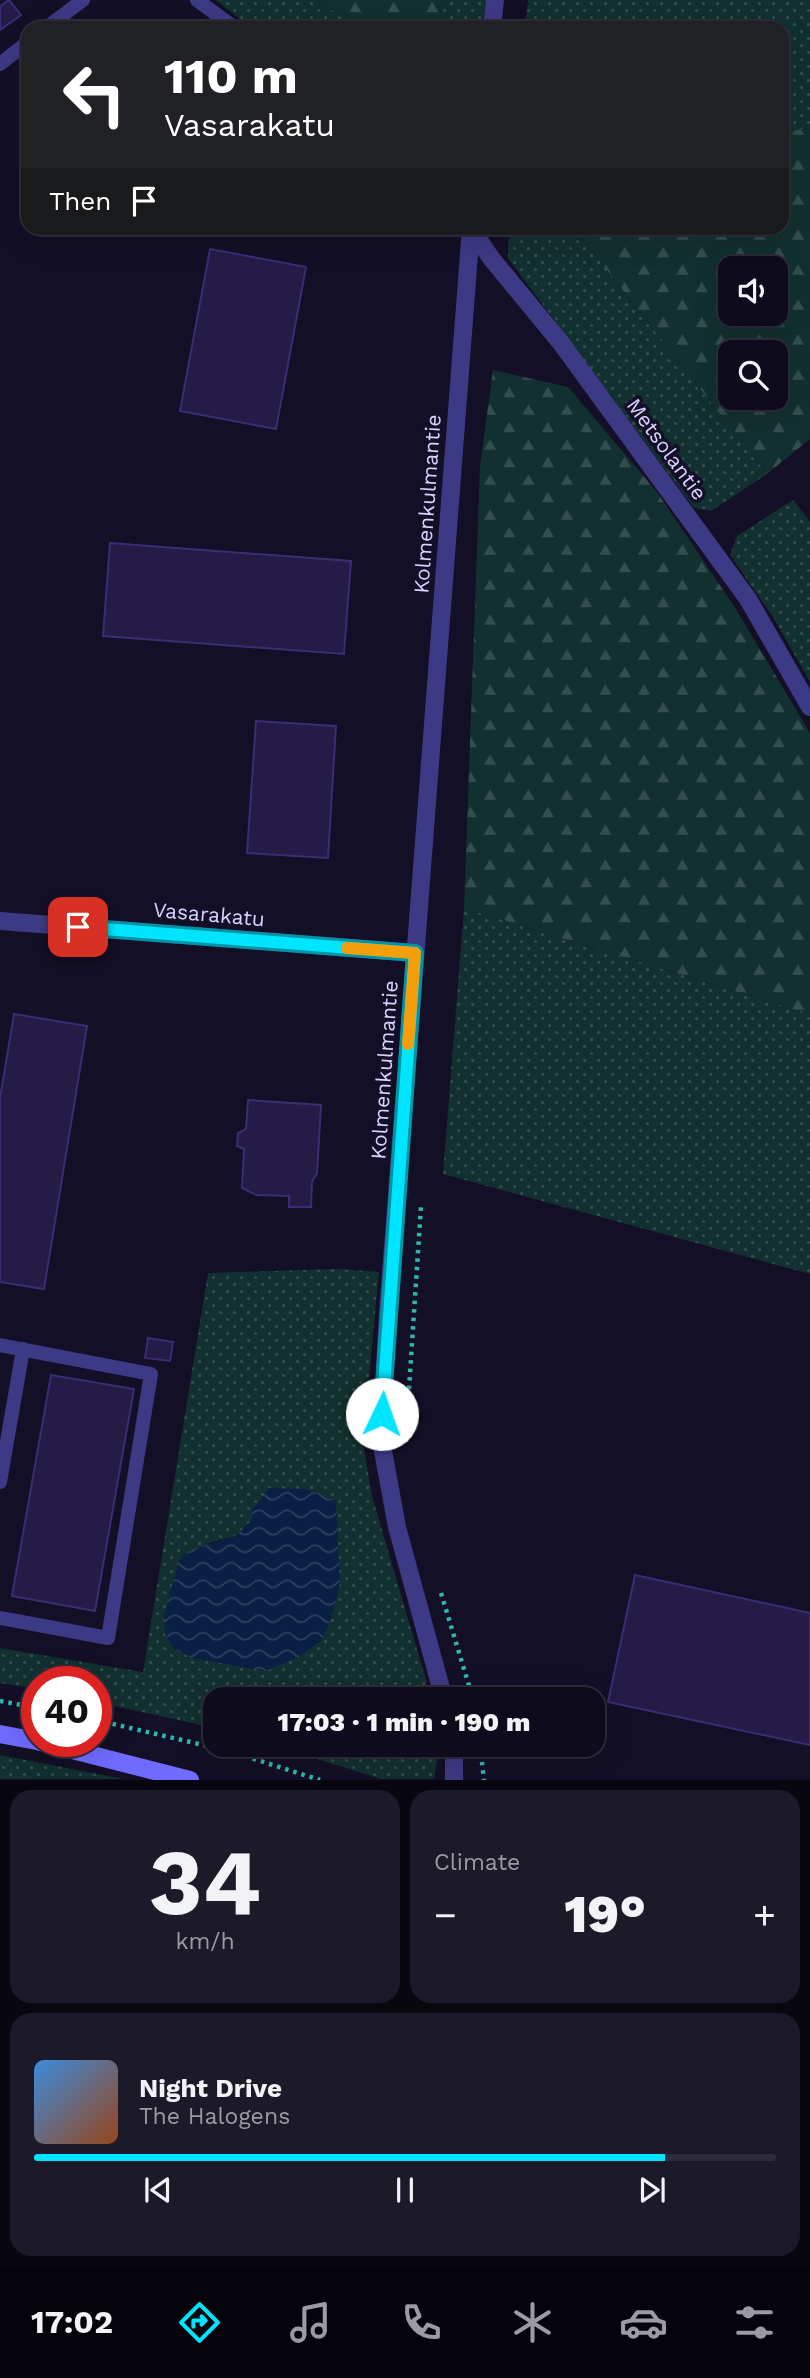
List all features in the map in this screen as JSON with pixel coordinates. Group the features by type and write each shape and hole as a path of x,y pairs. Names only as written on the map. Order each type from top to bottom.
{"main road":[{"path":"0,1734 21,1738"},
{"path":"100,1757 190,1780"}],"street":[{"path":"493,21 495,0"},
{"name":"Kolmenkulmantie","path":"441,1687 397,1527 381,1440 388,1312 470,235"},
{"name":"Metsolantie","path":"476,235 491,258 561,343 748,599 810,707"},
{"name":"Vasarakatu","path":"0,920 415,953"},
{"path":"454,1757 454,1780"}],"lane":[{"path":"55,21 83,0"},
{"path":"197,0 226,21"},
{"path":"0,64 21,48"},
{"path":"0,1345 151,1374 108,1638 0,1618"},
{"path":"0,1482 23,1349"}],"path":[{"path":"406,1447 422,1196"},
{"path":"441,1592 469,1687"},
{"path":"0,1701 21,1705"},
{"path":"112,1724 229,1751 320,1780"},
{"path":"481,1757 484,1780"}],"green space":[{"path":"216,0 318,0 346,21 242,21"},
{"path":"318,0 442,0 439,21 346,21"},
{"path":"442,0 486,0 483,21 439,21"},
{"path":"528,0 810,0 810,128 789,131 789,21 526,21"},
{"path":"810,128 810,439 767,474 579,235 789,235 789,131"},
{"path":"509,235 579,235 767,474 711,511 694,508 508,258"},
{"path":"493,370 568,387 657,492 734,606 810,733 810,1014 464,908 480,466"},
{"path":"793,500 810,521 810,682 773,617 730,555 737,536"},
{"path":"464,908 810,1014 810,1274 443,1174"},
{"path":"337,1269 379,1272 363,1442 372,1496 427,1687 203,1687 203,1725 112,1705 112,1667 143,1672 208,1273","holes":["252,1520 266,1671 231,1665 209,1543 236,1536"]},
{"path":"0,1648 107,1666 21,1666 21,1686 0,1683"},
{"path":"0,1755 123,1779 0,1779"},
{"path":"310,1757 438,1757 434,1779 381,1779"}],"water":[{"path":"269,1488 307,1489 336,1501 340,1585 330,1622 321,1641 298,1657 266,1671 192,1658 174,1649 165,1634 164,1615 179,1560 188,1551 236,1536 252,1520 252,1510"}],"building":[{"path":"9,0 21,15 0,30 0,6"},
{"path":"210,249 306,267 276,429 180,411"},
{"path":"110,543 351,561 344,654 103,636"},
{"path":"256,721 336,726 328,858 247,853"},
{"path":"14,1014 87,1026 44,1289 0,1282 0,1098"},
{"path":"248,1100 321,1105 317,1173 312,1182 311,1207 289,1207 289,1196 256,1195 242,1188 244,1149 237,1146 238,1133 246,1129"},
{"path":"148,1338 173,1342 170,1361 145,1358"},
{"path":"51,1375 134,1389 95,1611 12,1596"},
{"path":"635,1575 810,1613 810,1745 608,1702"}],"slow traffic":[{"path":"347,948 415,953 408,1044"}],"route":[{"path":"78,927 415,953 382,1414"}]}
